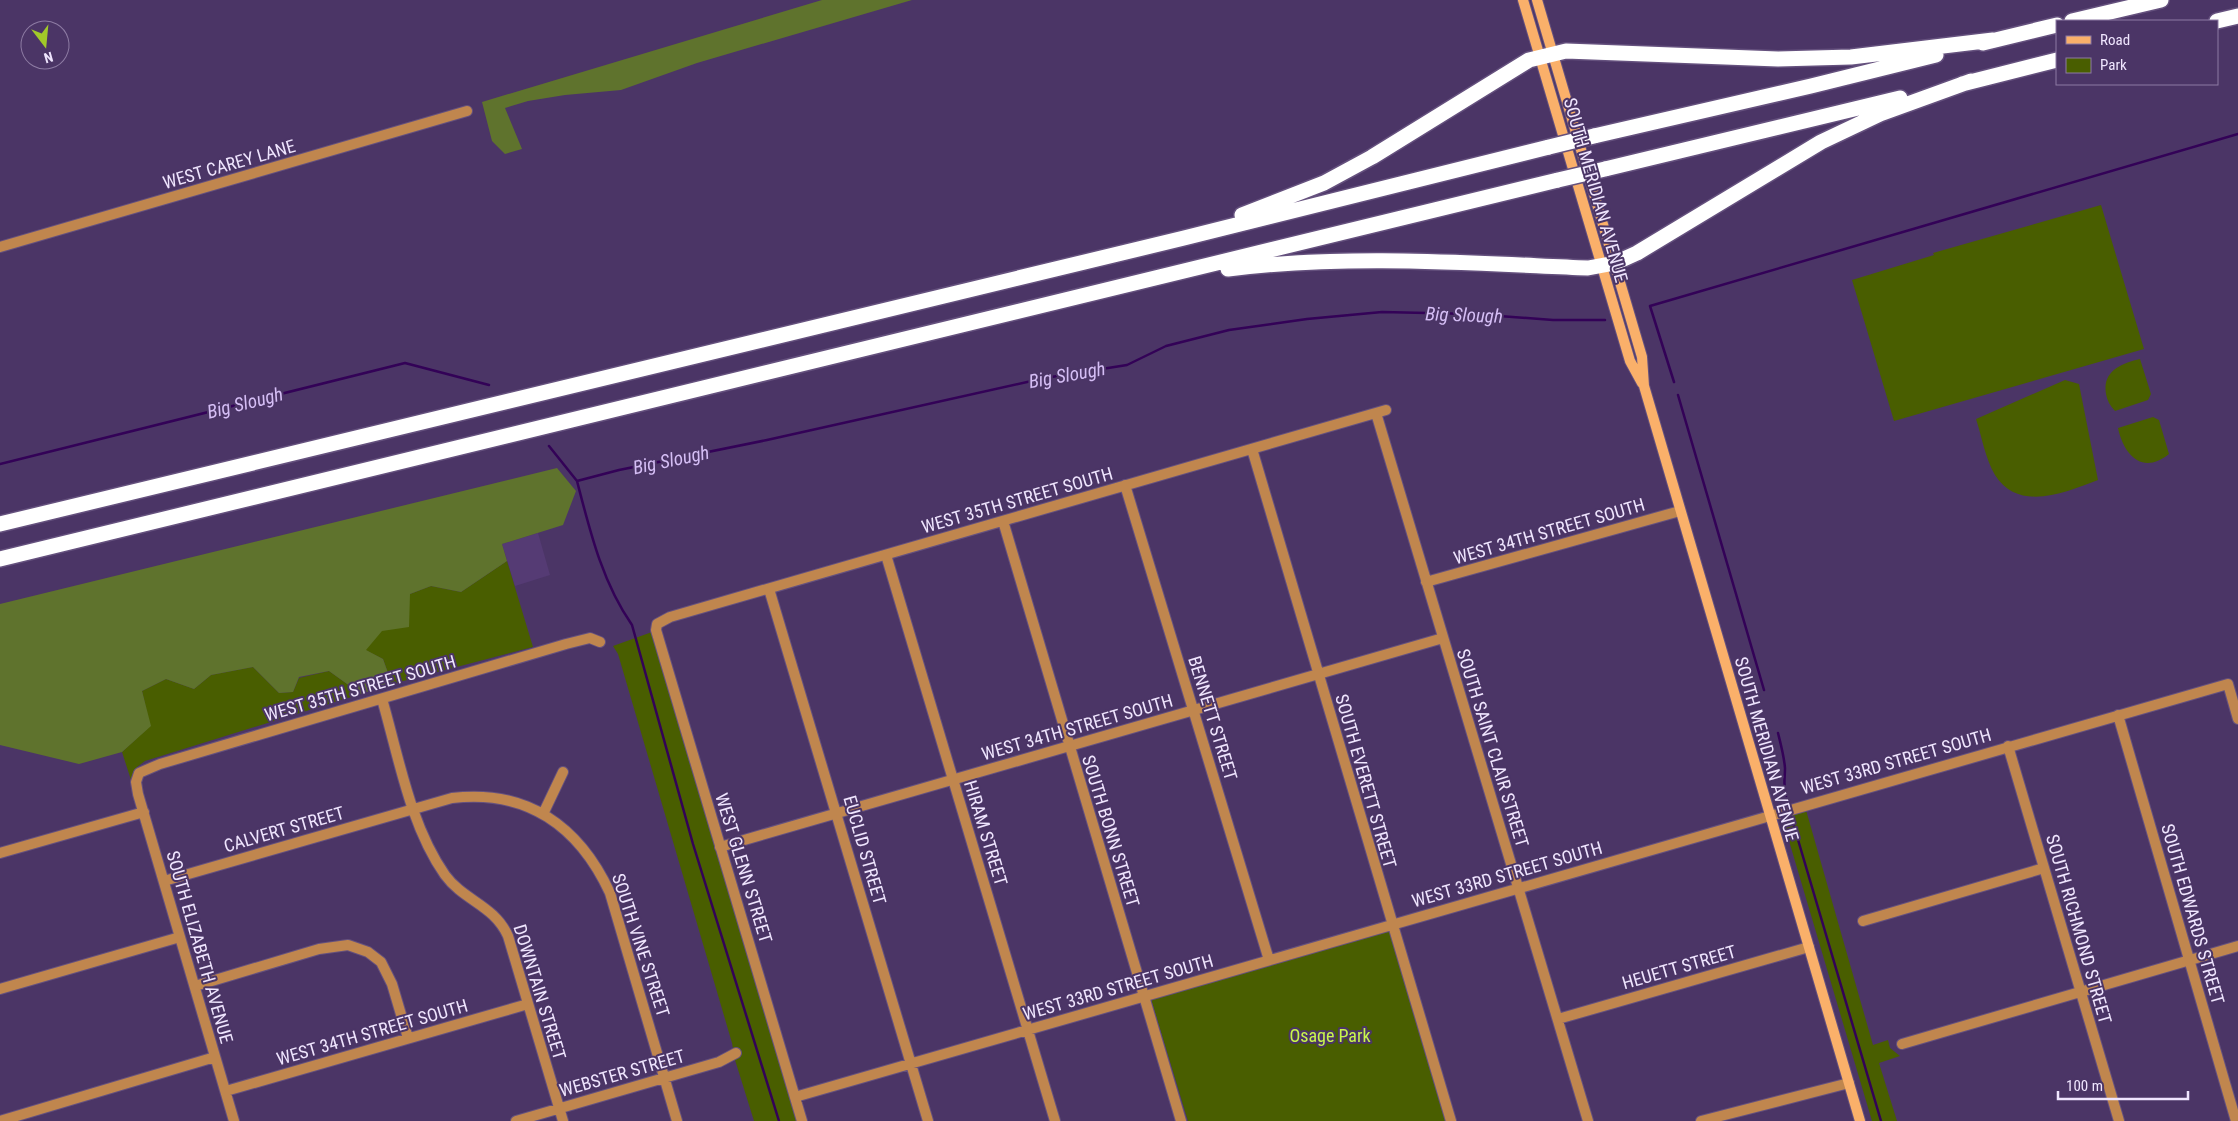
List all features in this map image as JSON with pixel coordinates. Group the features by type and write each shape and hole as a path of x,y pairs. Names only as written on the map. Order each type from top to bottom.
{"highway":[{"path":"2076,20 2160,0"},
{"path":"2218,21 2238,16"},
{"path":"0,524 2056,25"},
{"path":"1184,238 1324,182 1372,157 1529,60 1566,51 1778,59 1851,57 1993,40"},
{"path":"0,559 2056,60"},
{"path":"1161,277 1269,264 1332,261 1439,261 1588,268 1608,265 1637,253 1821,142 1880,114 1971,81"}],"main road":[{"name":"SOUTH MERIDIAN AVENUE","path":"1523,0 1546,56 1608,265 1642,357 1644,386 1860,1121"},
{"name":"SOUTH MERIDIAN AVENUE","path":"1537,0 1546,56"}],"street":[{"name":"WEST CAREY LANE","path":"0,247 468,111"},
{"name":"WEST 35TH STREET SOUTH","path":"657,624 663,619 1386,410"},
{"name":"SOUTH SAINT CLAIR STREET","path":"1376,413 1588,1121"},
{"name":"SOUTH EVERETT STREET","path":"1252,449 1392,925 1452,1121"},
{"name":"BENNETT STREET","path":"1125,485 1270,960"},
{"name":"WEST 34TH STREET SOUTH","path":"1426,582 1680,511"},
{"name":"SOUTH BONN STREET","path":"1003,521 1181,1121"},
{"name":"HIRAM STREET","path":"886,555 1055,1121"},
{"name":"EUCLID STREET","path":"769,589 928,1121"},
{"name":"WEST GLENN STREET","path":"657,624 656,630 802,1121"},
{"name":"WEST 35TH STREET SOUTH","path":"136,782 139,773 160,764 590,638 600,642"},
{"name":"WEST 34TH STREET SOUTH","path":"720,847 1443,638"},
{"name":"WEST 33RD STREET SOUTH","path":"795,1097 1770,814 2228,684 2238,719"},
{"name":"DOWNTAIN STREET","path":"382,699 414,808 427,845 447,878 456,888 502,922 511,943 563,1121"},
{"name":"SOUTH EDWARDS STREET","path":"2118,716 2236,1121"},
{"name":"SOUTH RICHMOND STREET","path":"2008,746 2119,1121"},
{"path":"543,814 563,772"},
{"name":"SOUTH ELIZABETH AVENUE","path":"136,782 234,1121"},
{"name":"SOUTH VINE STREET","path":"414,808 452,798 477,796 516,804 543,814 564,827 580,843 597,866 610,893 678,1121"},
{"name":"CALVERT STREET","path":"164,881 414,808"},
{"path":"0,853 144,812"},
{"path":"1863,921 2044,868"},
{"path":"0,989 180,937"},
{"path":"194,986 316,950 342,944 354,946 375,956 385,968 402,1014 408,1038"},
{"path":"1902,1044 2238,946"},
{"name":"HEUETT STREET","path":"1558,1019 1809,947"},
{"name":"WEST 34TH STREET SOUTH","path":"226,1091 528,1004"},
{"name":"WEBSTER STREET","path":"516,1121 719,1062 736,1053"},
{"path":"0,1121 215,1057"},
{"path":"1701,1121 1849,1083"}],"shaded area":[{"path":"538,533 550,575 515,586 502,544"}],"green space":[{"path":"822,0 912,0 697,63 621,90 565,95 528,101 505,108 522,149 505,154 492,141 482,102"},
{"path":"2101,205 2144,349 1894,421 1852,280 1934,255 1933,253"},
{"path":"2140,359 2151,394 2148,400 2115,411 2106,396 2107,379 2115,369"},
{"path":"2065,380 2079,384 2098,480 2058,494 2030,496 2017,493 2005,487 1995,475 1986,455 1976,419"},
{"path":"2153,417 2159,420 2169,454 2151,463 2143,462 2130,454 2125,447 2118,428"},
{"path":"557,468 576,491 563,525 502,544 507,561 461,592 431,586 410,594 409,627 382,631 366,650 383,659 392,684 361,694 329,671 299,677 293,692 279,693 253,667 211,675 194,689 166,679 142,691 151,726 122,752 79,764 0,745 0,604"},
{"path":"507,561 533,647 392,684 383,659 365,650 410,594 431,586 461,592"},
{"path":"652,632 797,1121 754,1121 735,1060 732,1043 618,654 613,646"},
{"path":"253,667 279,693 293,692 299,678 329,671 361,694 145,761 137,767 131,780 122,752 150,726 142,691 166,679 194,689 211,675"},
{"path":"1806,810 1873,1045 1888,1040 1890,1048 1900,1056 1879,1063 1897,1121 1872,1121 1784,824 1787,815"},
{"name":"Osage Park","path":"1390,929 1447,1121 1188,1121 1151,999"}],"waterway":[{"path":"1674,382 1650,306 2238,134"},
{"name":"Big Slough","path":"549,446 577,481 619,470 767,440 1045,378 1127,365 1166,346 1229,330 1307,319 1382,312 1472,314 1553,320 1605,320"},
{"name":"Big Slough","path":"0,464 405,363 489,385"},
{"path":"1678,395 1764,690"},
{"path":"577,481 598,556 613,591 632,625 693,844 779,1121"},
{"path":"1778,733 1785,764 1784,785 1786,796"},
{"path":"1791,816 1881,1121"}]}
